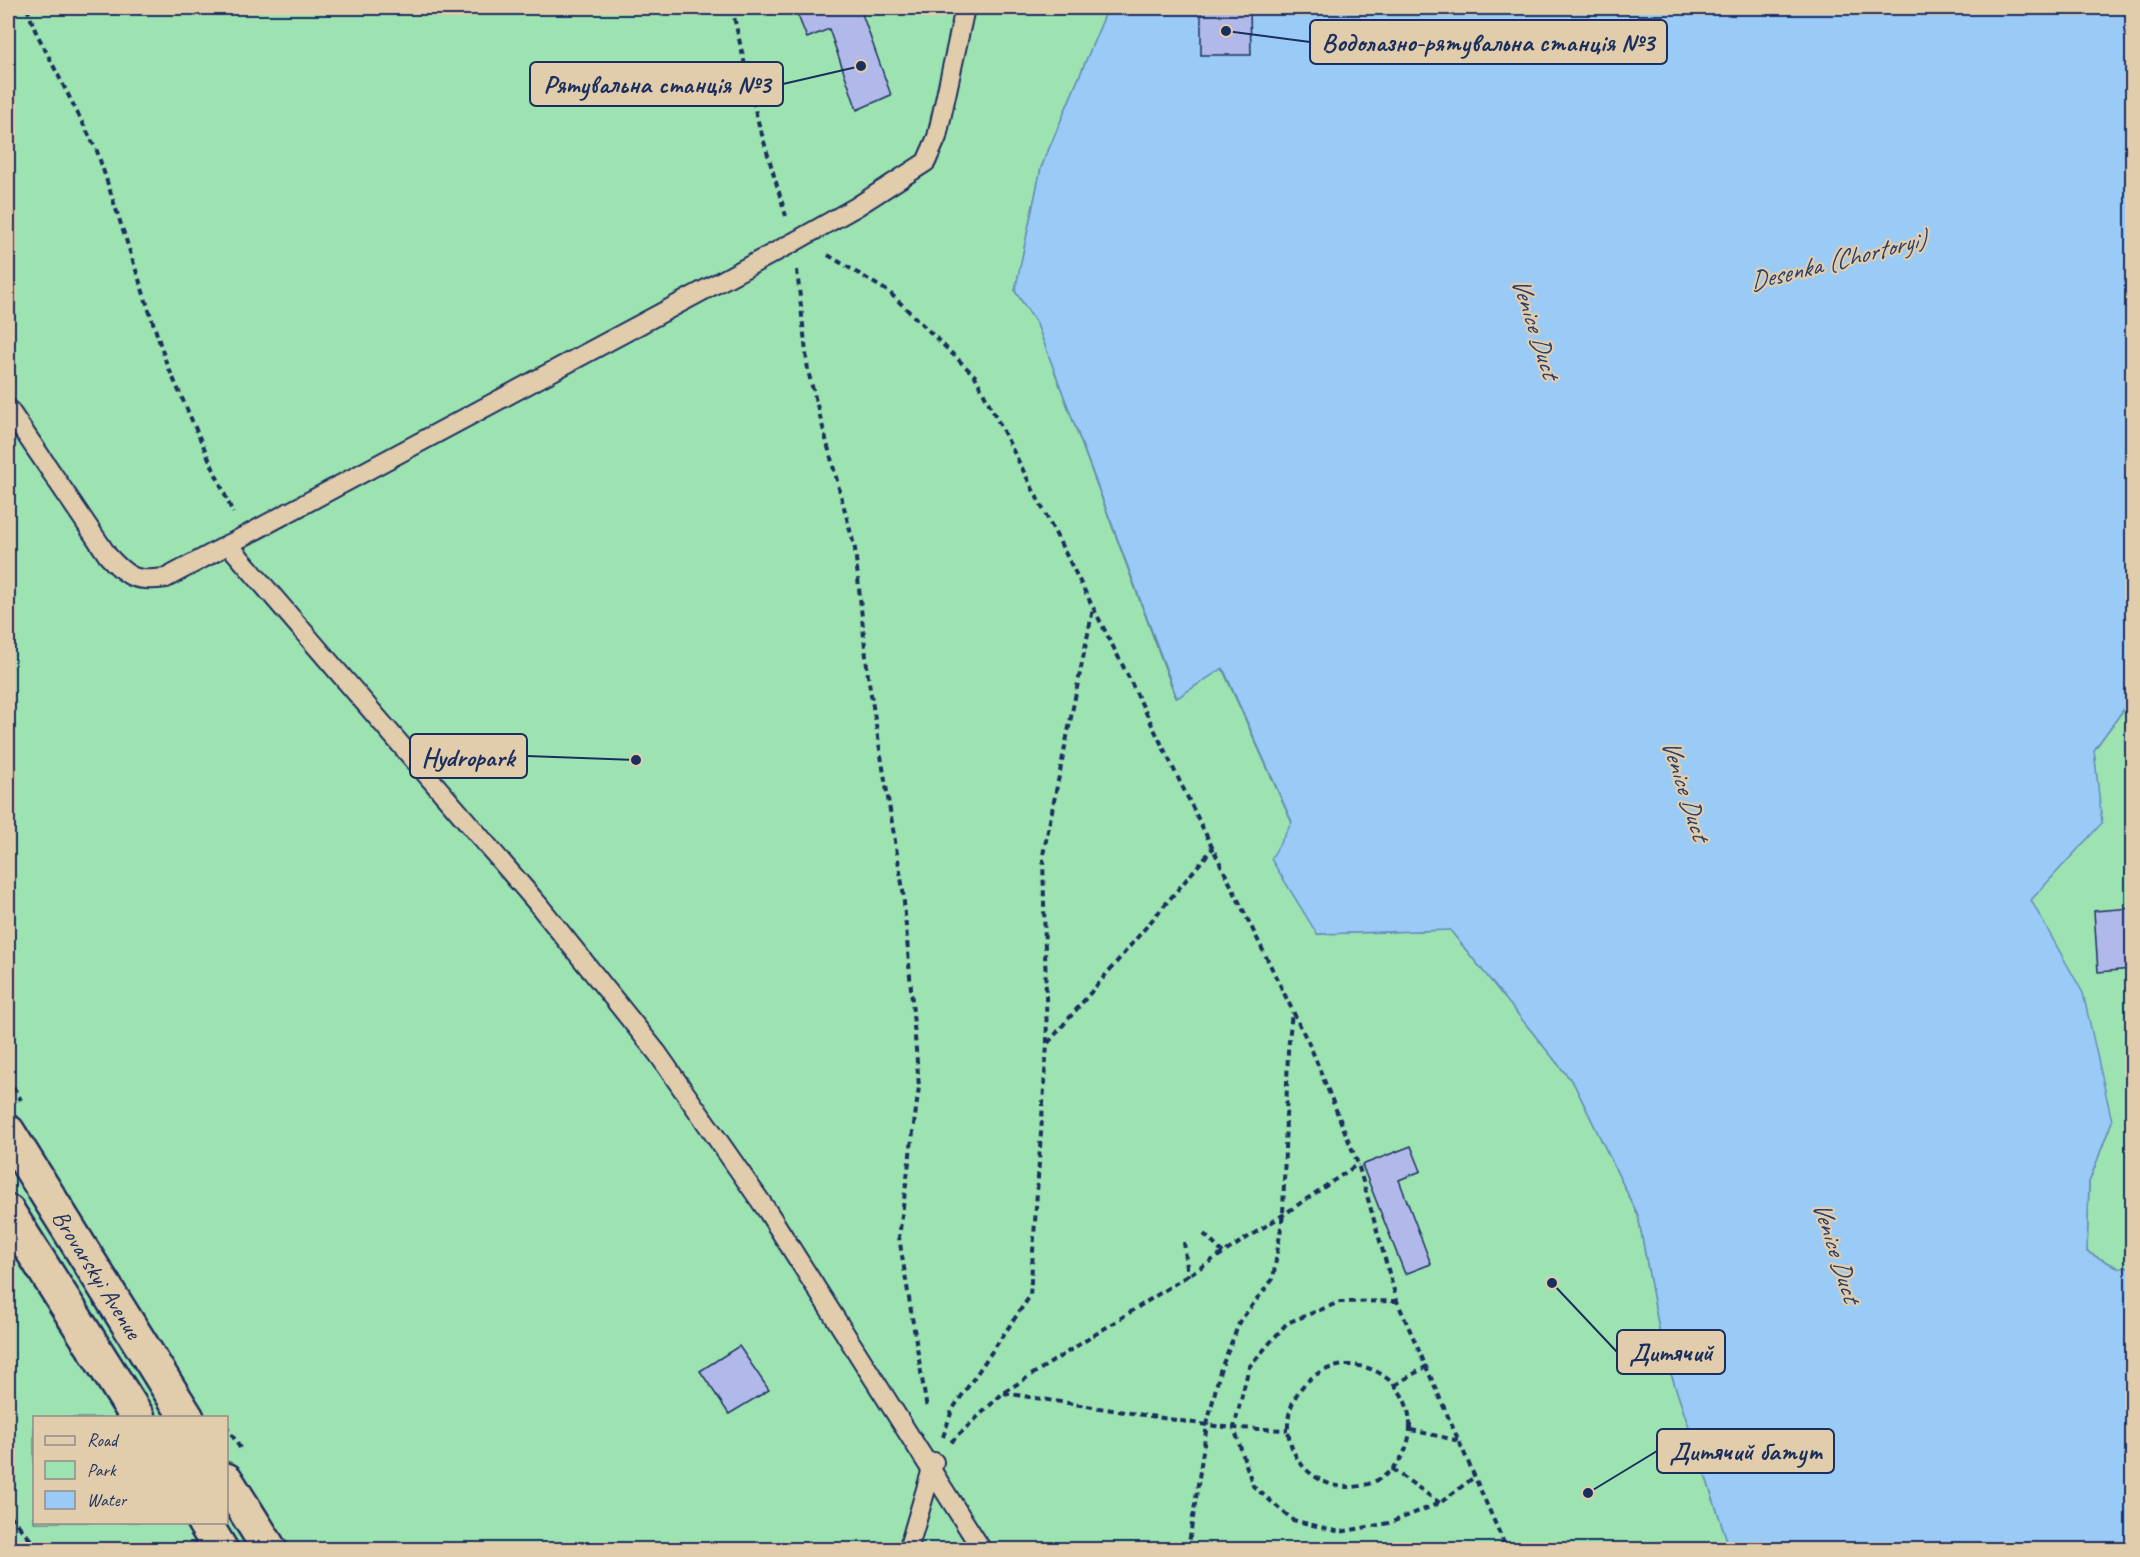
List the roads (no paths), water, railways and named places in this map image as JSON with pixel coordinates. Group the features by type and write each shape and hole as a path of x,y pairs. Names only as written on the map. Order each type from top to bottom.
{"main road":[{"name":"Brovarskyi Avenue","path":"8,1132 186,1416"},
{"name":"Brovarskyi Avenue","path":"8,1212 137,1416"},
{"path":"228,1483 270,1550"},
{"path":"205,1524 221,1550"}],"lane":[{"path":"8,408 108,556 123,572 145,581 166,578 794,242 856,207 926,162 937,137 965,8"},
{"path":"235,540 537,903 658,1054 768,1212 933,1463 982,1550"},
{"path":"908,1550 933,1463"}],"water":[{"path":"1108,8 2132,8 2132,698 2094,750 2102,823 2031,900 2083,993 2112,1121 2089,1182 2087,1252 2119,1268 2132,1267 2132,1549 1730,1549 1663,1350 1638,1215 1574,1084 1450,930 1317,934 1271,859 1292,822 1223,668 1177,698 1037,324 1015,291 1041,168"}],"railway":[{"path":"8,1513 39,1550"},
{"path":"8,1546 11,1550"}],"place":[{"name":"Водолазно-рятувальна станція №3","path":"1226,31"},
{"name":"Рятувальна станція №3","path":"861,66"},
{"name":"Hydropark","path":"636,760"},
{"name":"Дитячий","path":"1552,1283"},
{"name":"Дитячий батут","path":"1588,1493"}],"water label":[{"name":"Desenka (Chortoryi)","path":"1837,260"},
{"name":"Venice Duct","path":"1536,327"},
{"name":"Venice Duct","path":"1686,789"},
{"name":"Venice Duct","path":"1837,1251"}]}
